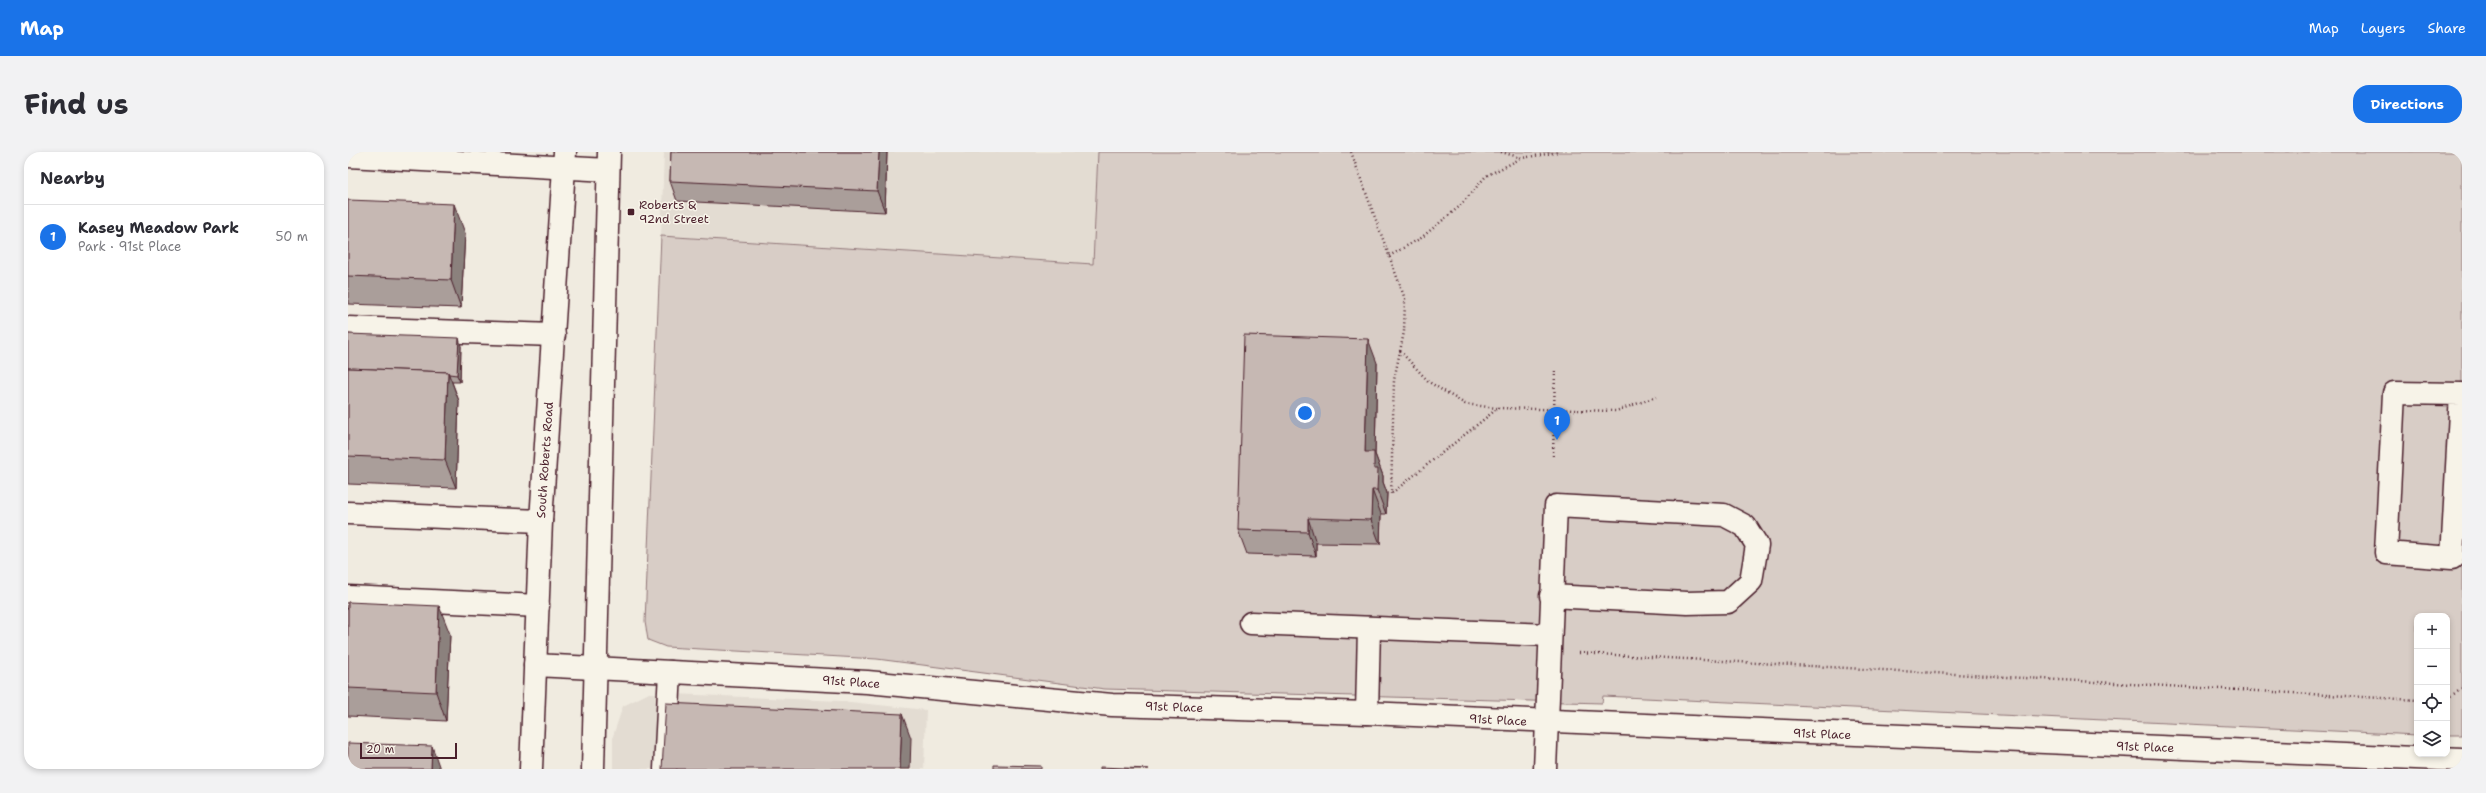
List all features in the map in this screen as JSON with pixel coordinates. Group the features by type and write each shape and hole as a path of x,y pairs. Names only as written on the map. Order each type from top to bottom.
{"street":[{"path":"348,156 476,157 608,161 597,668 592,769"},
{"name":"South Roberts Road","path":"531,769 541,521 565,160"},
{"path":"348,328 554,335"},
{"path":"2394,393 2461,394 2452,558 2386,553 2394,393"},
{"path":"1545,769 1549,643 1551,596 1556,506 1724,515 1745,526 1757,545 1751,581 1728,602 1686,603 1551,596"},
{"path":"348,513 541,521"},
{"path":"348,597 538,606"},
{"path":"1251,623 1369,628 1549,643"},
{"path":"1368,713 1369,628"},
{"name":"91st Place","path":"535,665 867,682 1112,706 1368,713 1547,722 2462,760"},
{"path":"665,769 670,672"}],"path":[{"path":"1351,152 1405,299 1404,332 1394,380 1391,494 1498,408"},
{"path":"1501,152 1522,158"},
{"path":"1389,256 1421,238 1460,206 1486,176 1522,158 1559,152"},
{"path":"1400,351 1429,382 1465,404 1498,408 1616,411 1656,397"},
{"path":"1553,456 1555,371"},
{"path":"1549,643 2414,700"},
{"path":"2450,696 2462,689"}],"shaded area":[{"path":"664,152 1098,152 1093,264 661,236"},
{"path":"1098,152 2462,152 2462,735 2450,735 2450,613 2414,613 2414,735 1603,696 1602,703 1105,689 877,659 666,647 648,640 645,622 661,236 1093,264"},
{"path":"649,693 841,701 926,710 924,769 613,769 613,736 623,706"}],"building":[{"path":"671,152 879,152 877,191 670,181"},
{"path":"348,200 454,204 451,280 348,276"},
{"path":"348,334 459,338 457,375 449,374 448,372 348,368"},
{"path":"1244,335 1368,339 1365,452 1374,452 1374,469 1378,469 1377,490 1372,490 1371,520 1308,518 1308,532 1238,530"},
{"path":"348,368 448,372 445,460 348,456"},
{"path":"348,602 439,606 436,692 348,688"},
{"path":"666,703 902,714 900,769 662,769"},
{"path":"348,743 432,746 431,769 348,769"},
{"path":"994,765 1041,766 1041,769 994,769"},
{"path":"1100,767 1149,769 1100,769"}],"place":[{"name":"Roberts & 92nd Street","path":"631,212"},
{"name":"Kasey Meadow Park","path":"1557,440"}]}
